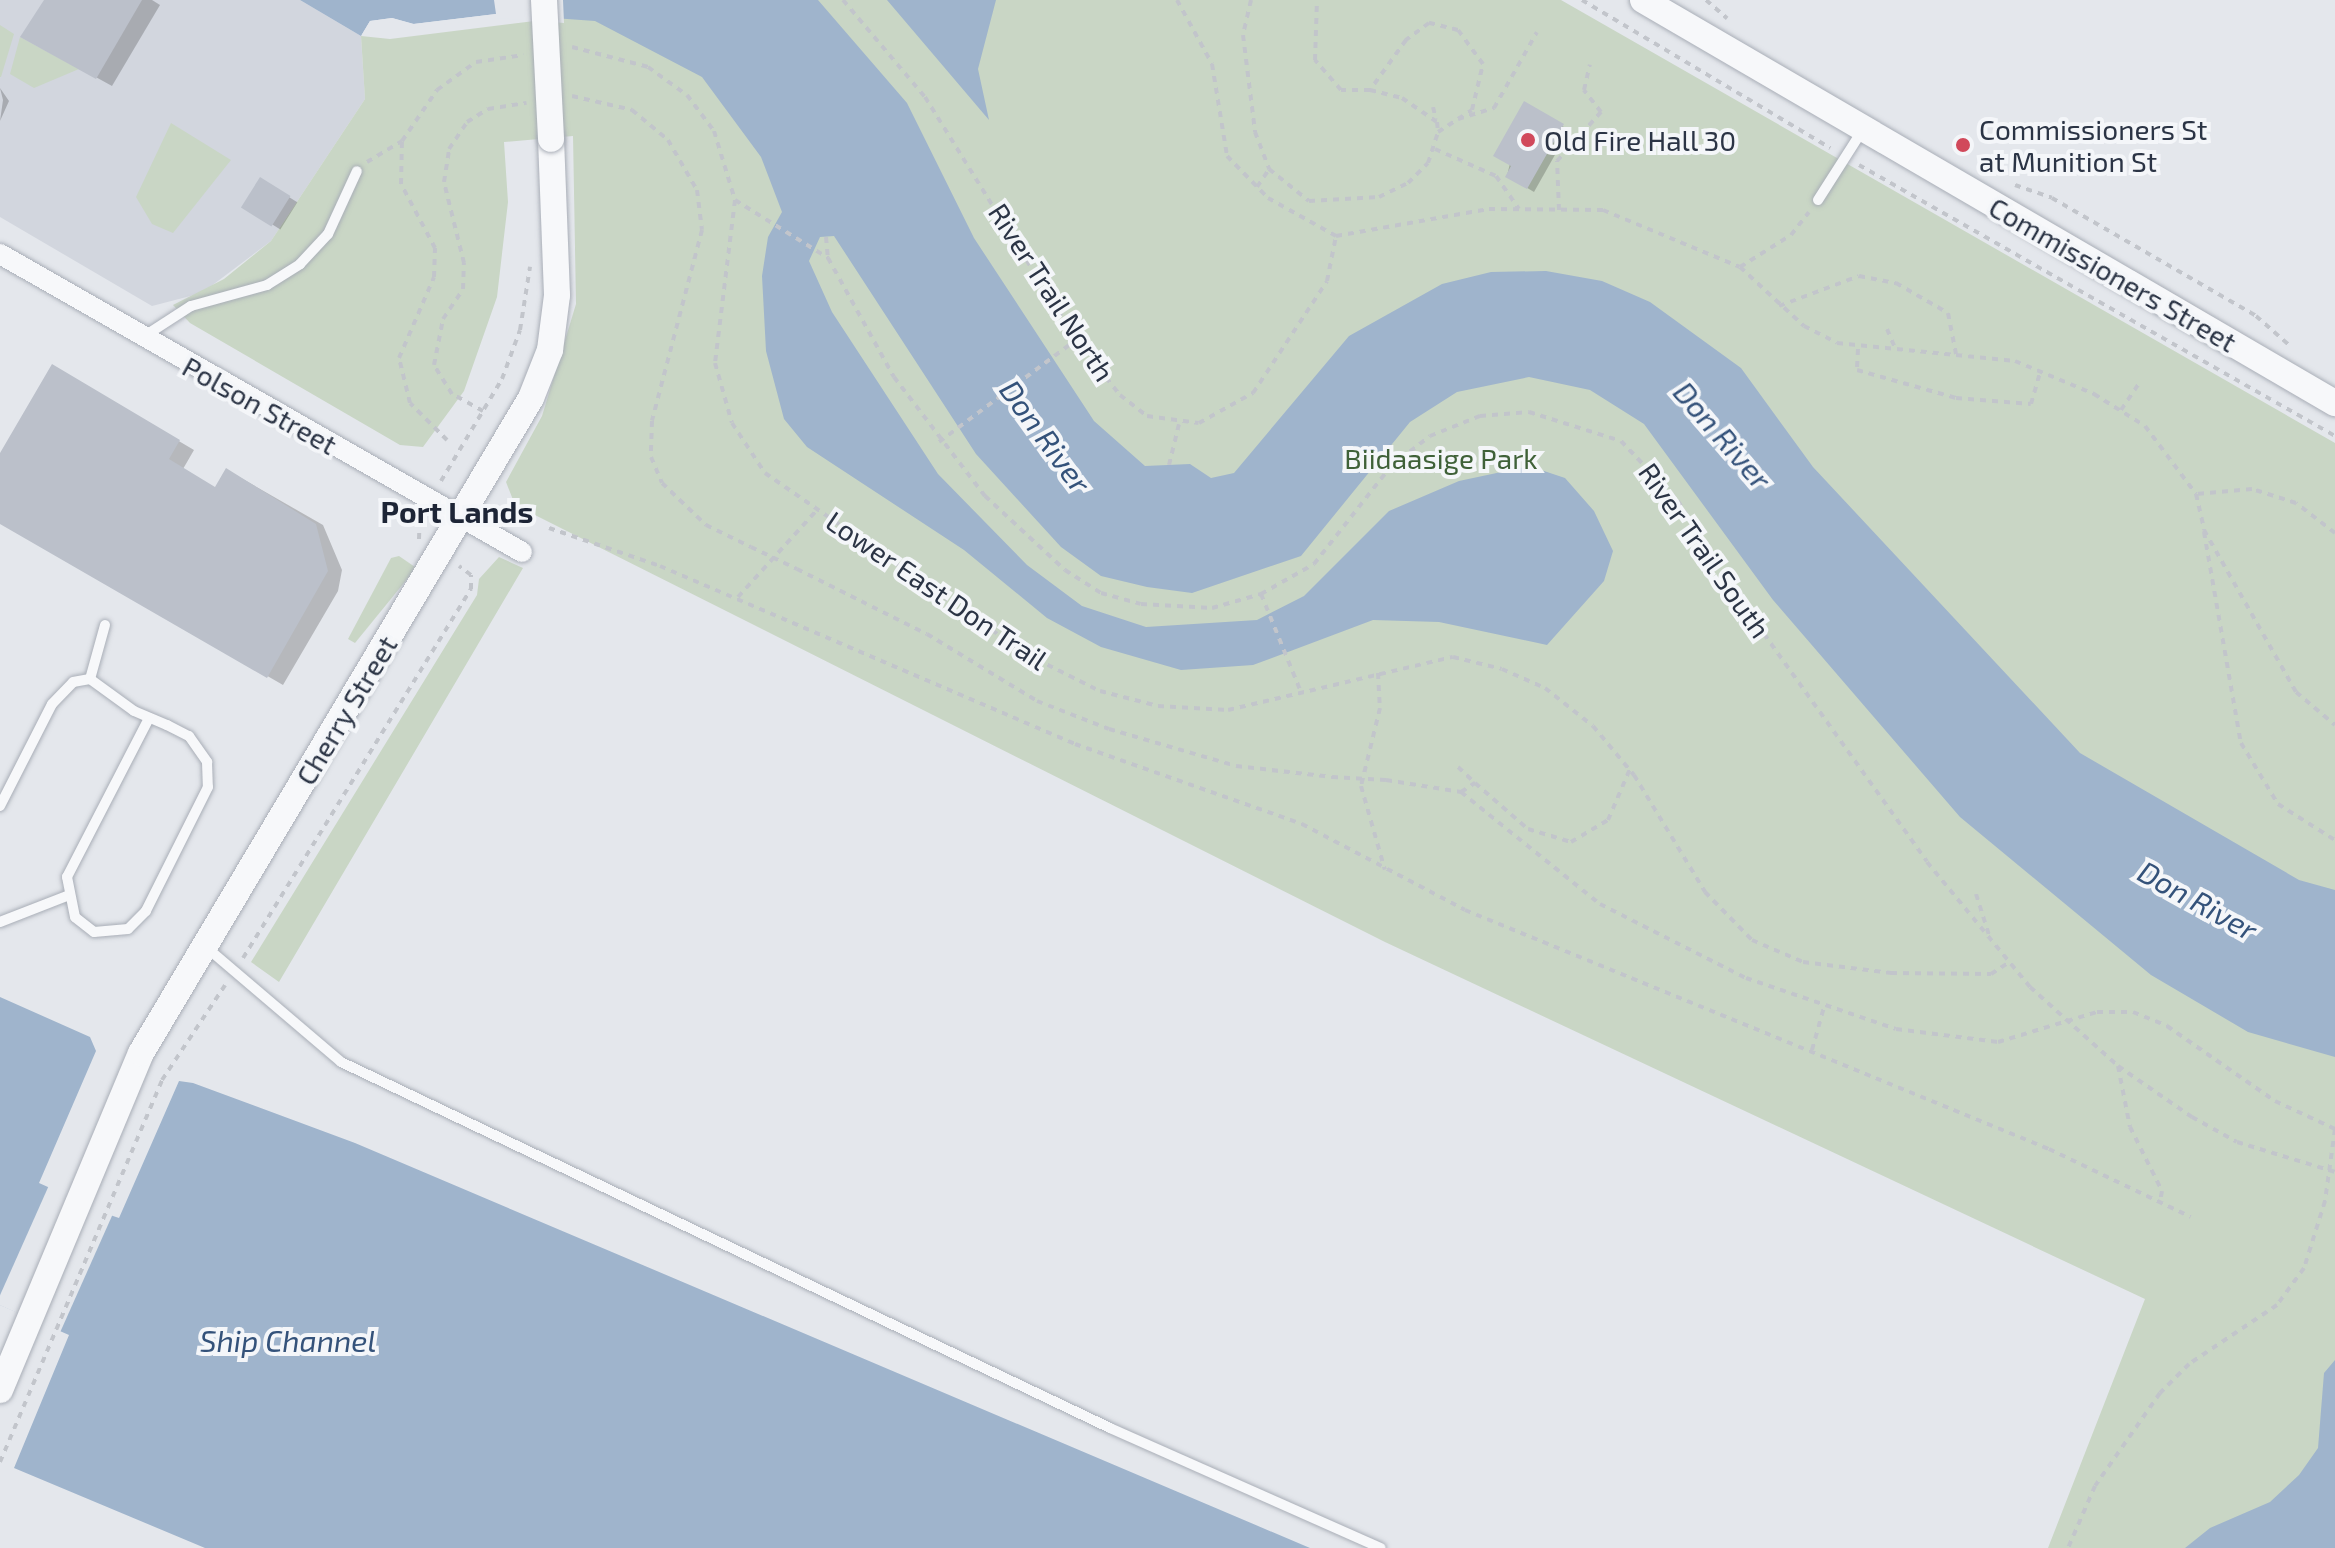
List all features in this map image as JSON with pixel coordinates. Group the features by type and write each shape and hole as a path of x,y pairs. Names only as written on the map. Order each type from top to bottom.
{"street":[{"name":"Cherry Street","path":"0,1390 141,1053 463,518 531,398 550,350 557,295 544,0"},
{"name":"Commissioners Street","path":"1643,0 2335,403"},
{"name":"Polson Street","path":"0,254 142,338 522,552"}],"lane":[{"path":"1818,200 1863,129"},
{"path":"142,338 191,306 267,285 300,264 328,234 357,171"},
{"path":"90,679 105,625"},
{"path":"0,806 52,704 73,682 90,679 149,718 189,736 207,762 208,787 146,911 128,929 94,932 75,917 67,896 67,877 149,718"},
{"path":"0,922 67,896"},
{"path":"204,945 341,1062 1110,1428 1381,1548"}],"path":[{"name":"River Trail North","path":"843,0 925,97 1076,340 1120,395 1147,416 1179,424 1216,419 1253,393 1327,281 1336,236"},
{"path":"1177,0 1212,64 1227,156 1256,188 1336,236 1519,209 1603,210 1740,267 1804,326 1858,349 1956,354 2041,370 2121,410 2171,456 2196,494 2241,743 2278,804 2335,840"},
{"path":"1251,0 1243,35 1255,132 1269,169 1309,201 1341,204 1408,183 1435,149 1438,132 1433,107"},
{"path":"1317,0 1315,60 1325,78 1341,90 1370,90 1402,98 1437,122"},
{"path":"1582,0 1844,156 2335,436"},
{"path":"1706,0 1741,27"},
{"path":"1370,90 1417,28 1448,24 1474,45 1485,77 1472,110 1451,120 1438,132"},
{"path":"1451,120 1494,108 1537,32"},
{"name":"Lower East Don Trail","path":"569,47 615,53 687,95 714,131 735,200 715,363 732,423 765,473 817,510 937,585 1026,654 1100,691 1158,706 1228,710 1453,657 1502,669 1545,688 1630,769 1705,892 1752,940 1803,962 1891,973 1991,974 2008,963"},
{"path":"357,171 402,141 437,90 476,62 538,52"},
{"path":"1559,210 1557,161 1601,112 1584,90 1590,65"},
{"name":"Lower East Don Trail","path":"565,97 632,110 668,140 697,190 702,230 652,421 651,457 662,483 706,525 927,634 1037,701 1109,729 1236,766 1386,780 1461,792 1600,904 1746,978 1824,1007 1896,1029 1998,1042 2069,1020 2133,1012 2167,1026 2275,1101 2335,1129"},
{"path":"483,411 452,394 434,365 443,319 463,289 459,233 444,182 449,149 467,122 488,109 534,102"},
{"path":"402,141 401,184 435,248 426,298 402,339 403,388 447,440"},
{"path":"1435,149 1496,176 1519,209"},
{"path":"1256,188 1269,169"},
{"path":"2002,181 2052,198 2243,308 2296,351"},
{"path":"735,200 754,218 828,258 826,237"},
{"path":"1740,267 1791,235 1818,200"},
{"path":"451,464 483,411 520,330 531,254"},
{"name":"River Trail South","path":"828,258 939,442 1033,544 1101,593 1175,609 1262,597 1314,564 1391,466 1430,436 1480,416 1529,412 1591,426 1647,462 1927,862 2008,963"},
{"path":"1779,306 1859,276 1896,283 1948,313 1956,354"},
{"path":"1887,329 1896,350"},
{"path":"939,442 1076,340"},
{"path":"1858,349 1857,370 1956,398 2031,404 2041,370"},
{"path":"2121,410 2140,382"},
{"path":"1169,465 1179,424"},
{"path":"2196,494 2252,489 2296,503 2335,533"},
{"path":"738,598 817,510"},
{"path":"549,528 738,598 1075,744 1302,824 1386,872 1812,1050 2191,1217"},
{"path":"2204,530 2296,692 2335,725"},
{"path":"0,1462 175,1059 235,970 471,589 471,575 457,565"},
{"path":"1262,597 1301,692"},
{"path":"1378,673 1380,708 1361,786 1386,872"},
{"path":"1458,767 1528,829 1571,842 1608,820 1630,769"},
{"path":"1461,792 1475,783"},
{"path":"1976,894 1992,941"},
{"path":"2008,963 2118,1066 2237,1142 2332,1172"},
{"path":"1812,1050 1824,1007"},
{"path":"2118,1066 2130,1127 2162,1191 2160,1201"},
{"path":"2068,1548 2095,1486 2160,1393 2294,1284 2312,1246 2332,1172 2335,1129"}],"shaded area":[{"path":"0,0 300,0 361,36 365,99 271,241 202,293 152,306 0,217"}],"green space":[{"name":"Biidaasige Park","path":"566,0 1561,0 2335,443 2335,1548 2048,1548 2145,1299 1385,942 515,505 506,482 542,416 576,304 573,136 504,142 508,202 497,297 464,391 423,447 400,445 190,323 173,305 224,279 271,241 365,99 361,36 390,39 567,17"},
{"path":"0,25 14,34 1,77 0,77"},
{"path":"20,37 79,69 34,88 10,74"},
{"path":"171,123 231,160 173,233 152,224 136,197"},
{"path":"399,556 415,567 355,643 348,639 391,558"},
{"path":"499,557 523,568 279,982 251,962 477,595 479,579"}],"water":[{"name":"Don River","path":"300,0 818,0 907,103 974,238 1094,421 1145,466 1190,464 1211,478 1234,473 1349,336 1442,284 1491,272 1546,271 1602,281 1650,302 1741,368 1813,467 2080,753 2299,880 2335,890 2335,1057 2248,1032 2151,975 1960,817 1773,600 1644,424 1590,390 1529,377 1457,392 1410,422 1301,556 1192,593 1147,587 1101,576 1061,547 976,454 834,236 820,237 809,261 832,312 938,474 1027,565 1082,606 1146,627 1257,620 1304,596 1389,511 1459,481 1529,466 1565,478 1594,511 1613,551 1604,581 1547,645 1439,622 1373,620 1253,665 1181,670 1101,647 1047,618 964,550 807,447 784,419 766,351 762,276 768,237 782,212 761,157 702,77 595,21 496,14 413,24 392,18 370,21 361,36"},
{"path":"887,0 996,0 978,69 989,120"},
{"name":"Ship Channel","path":"0,997 90,1037 96,1051 39,1183 113,1216 119,1218 179,1081 193,1083 355,1143 1310,1548 205,1548 14,1468 69,1335 0,1305"},
{"path":"2335,1360 2335,1548 2185,1548 2210,1528 2270,1502 2299,1475 2318,1448 2324,1373"}],"pier":[{"path":"494,0 563,0 564,23 496,18 414,28 391,22 372,24 361,36 370,21 392,18 414,24 496,14"},
{"path":"50,1183 114,1211 60,1332 0,1305 0,1295"}],"building":[{"path":"44,0 142,0 96,79 20,37"},
{"name":"Old Fire Hall 30","path":"1524,101 1564,124 1527,189 1505,177 1511,166 1493,156"},
{"path":"260,177 291,196 271,227 241,208"},
{"path":"52,364 180,440 169,459 215,487 226,468 316,524 328,571 267,678 0,524 0,453"}],"place":[{"name":"Old Fire Hall 30","path":"1528,140"},
{"name":"Commissioners St at Munition St","path":"1963,145"}],"district":[{"name":"Port Lands","path":"457,511"}]}
